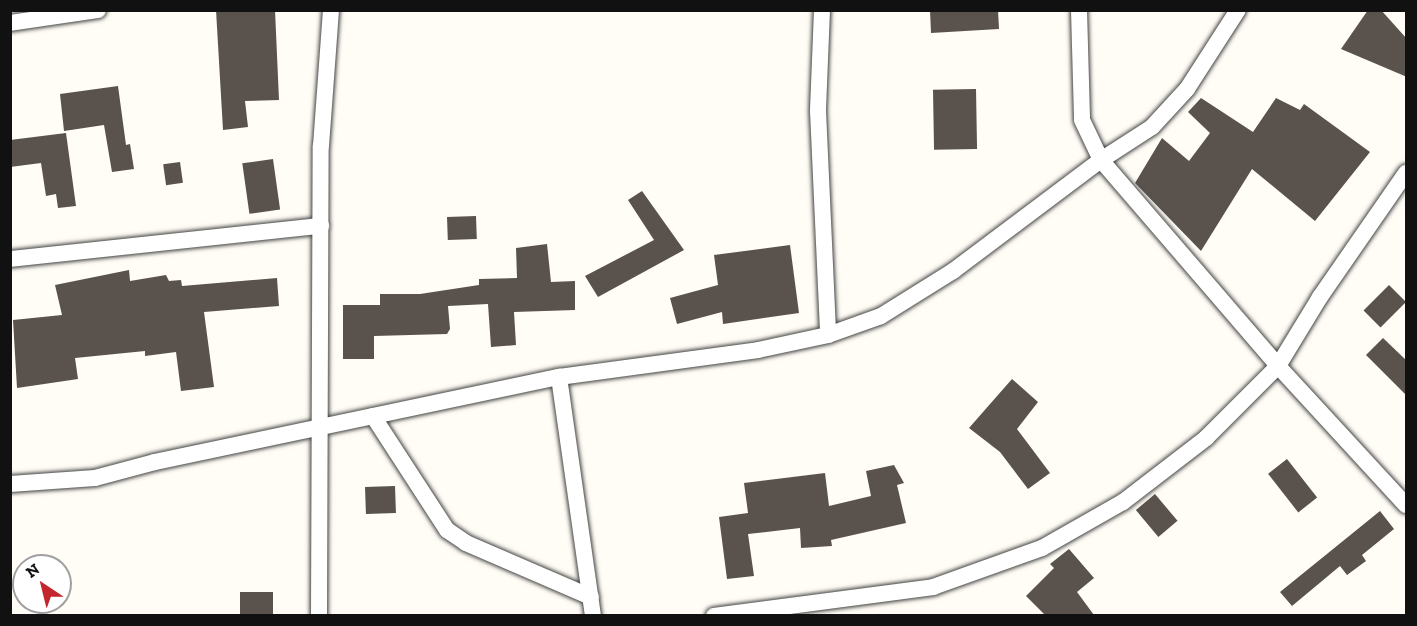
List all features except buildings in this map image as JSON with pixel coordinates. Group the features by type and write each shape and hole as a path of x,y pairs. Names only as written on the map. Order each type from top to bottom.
{"street":[{"path":"10,23 98,10"},
{"path":"319,615 322,427 321,146 332,10"},
{"path":"822,10 818,111 828,336"},
{"path":"1079,10 1082,120 1101,160 1278,366 1407,505"},
{"path":"10,484 95,478 559,377 758,350 828,336 881,316 953,271 1101,160 1152,127 1187,89 1238,10"},
{"path":"714,615 933,587 1042,548 1132,495 1206,438 1278,366 1320,297 1407,173"},
{"path":"10,259 321,226"},
{"path":"559,377 593,615"},
{"path":"373,416 447,530 466,543 591,597"}]}
